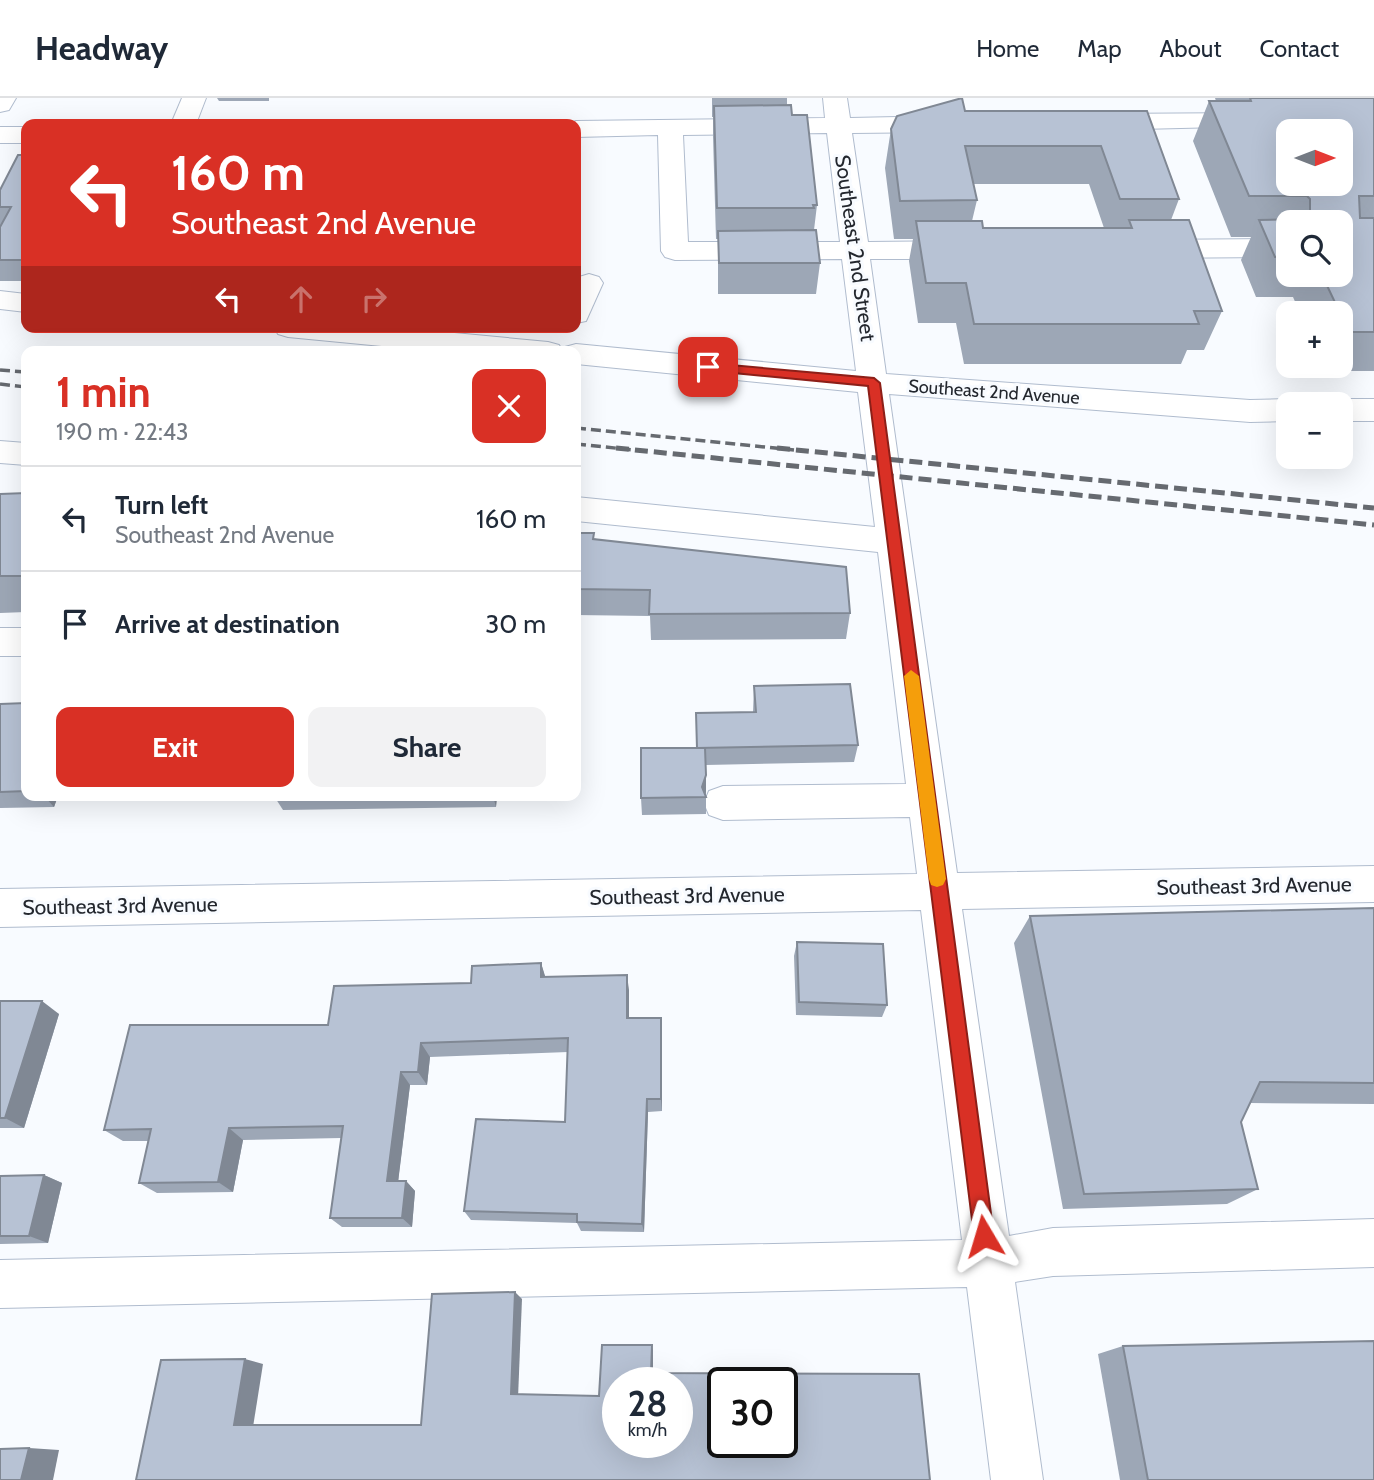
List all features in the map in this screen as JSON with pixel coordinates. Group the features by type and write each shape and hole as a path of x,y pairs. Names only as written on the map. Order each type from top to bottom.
{"street":[{"path":"0,105 4,98"},
{"path":"186,119 194,98"},
{"path":"581,128 636,117 670,127 837,112 974,124"},
{"name":"Southeast 2nd Street","path":"837,112 1017,1480"},
{"path":"1070,123 1276,120"},
{"path":"670,127 676,251 985,250"},
{"path":"0,135 21,135"},
{"path":"1123,249 1276,248"},
{"path":"581,302 589,283"},
{"path":"0,300 21,302"},
{"path":"350,333 486,346"},
{"name":"Southeast 2nd Avenue","path":"581,354 874,383 1237,410 1276,410"},
{"path":"1353,410 1374,410"},
{"path":"0,452 21,454"},
{"path":"581,510 893,541"},
{"path":"0,642 21,642"},
{"path":"723,803 927,800"},
{"name":"Southeast 3rd Avenue","path":"0,908 1374,884"},
{"path":"0,1284 988,1263 1053,1252 1374,1243"}],"building":[{"path":"962,98 965,111 1147,111 1179,199 1120,199 1101,146 965,146 977,200 900,201 891,129 897,116"},
{"path":"1250,98 1374,98 1374,196 1359,196 1360,218 1374,218 1374,332 1353,332 1353,301 1334,301 1328,287 1353,287 1353,210 1310,210 1310,199 1307,196 1353,196 1353,119 1276,119 1276,196 1249,196 1209,101 1251,101"},
{"path":"791,105 792,115 807,115 817,205 813,205 814,208 717,208 714,106"},
{"path":"18,155 21,155 21,260 0,260 0,227 11,207 0,207 0,190"},
{"path":"1129,220 1189,220 1222,311 1194,311 1199,324 974,324 966,283 926,283 916,221 982,221 983,228 1132,228"},
{"path":"1259,220 1276,220 1276,257 1275,257"},
{"path":"816,230 820,263 719,263 718,231"},
{"path":"21,493 21,576 0,576 0,494"},
{"path":"581,533 594,533 593,539 846,567 850,613 649,614 650,590 581,589"},
{"path":"850,684 858,745 697,748 696,713 756,712 754,686"},
{"path":"21,703 21,791 0,792 0,704"},
{"path":"641,748 705,748 706,775 702,787 706,797 641,798"},
{"path":"1374,908 1374,1083 1260,1082 1241,1122 1258,1189 1084,1194 1030,916"},
{"path":"797,942 883,944 887,1005 799,1002"},
{"path":"541,963 541,977 627,975 627,1018 661,1018 661,1099 647,1099 642,1224 577,1222 577,1214 464,1211 476,1119 565,1122 568,1038 421,1043 418,1072 401,1072 387,1181 406,1181 402,1218 330,1218 343,1126 229,1128 218,1182 139,1183 151,1129 104,1130 130,1025 328,1025 334,986 471,983 472,966"},
{"path":"0,1001 42,1001 5,1118 0,1118"},
{"path":"44,1175 29,1236 0,1236 0,1176"},
{"path":"515,1292 511,1394 599,1396 602,1345 652,1345 651,1367 602,1367 602,1458 693,1458 693,1373 707,1373 707,1458 798,1458 798,1374 919,1374 930,1480 136,1480 161,1360 245,1359 234,1425 421,1425 432,1294"},
{"path":"1374,1341 1374,1480 1148,1480 1123,1346"},
{"path":"29,1448 21,1480 0,1480 0,1449"}],"railway":[{"path":"0,370 21,372"},
{"path":"0,384 21,386"},
{"path":"581,429 794,450"},
{"path":"581,445 634,450"},
{"path":"616,448 1374,525"},
{"path":"777,448 1374,508"}],"slow traffic":[{"path":"911,676 937,879"}],"route":[{"path":"708,367 874,383 984,1236"}]}
